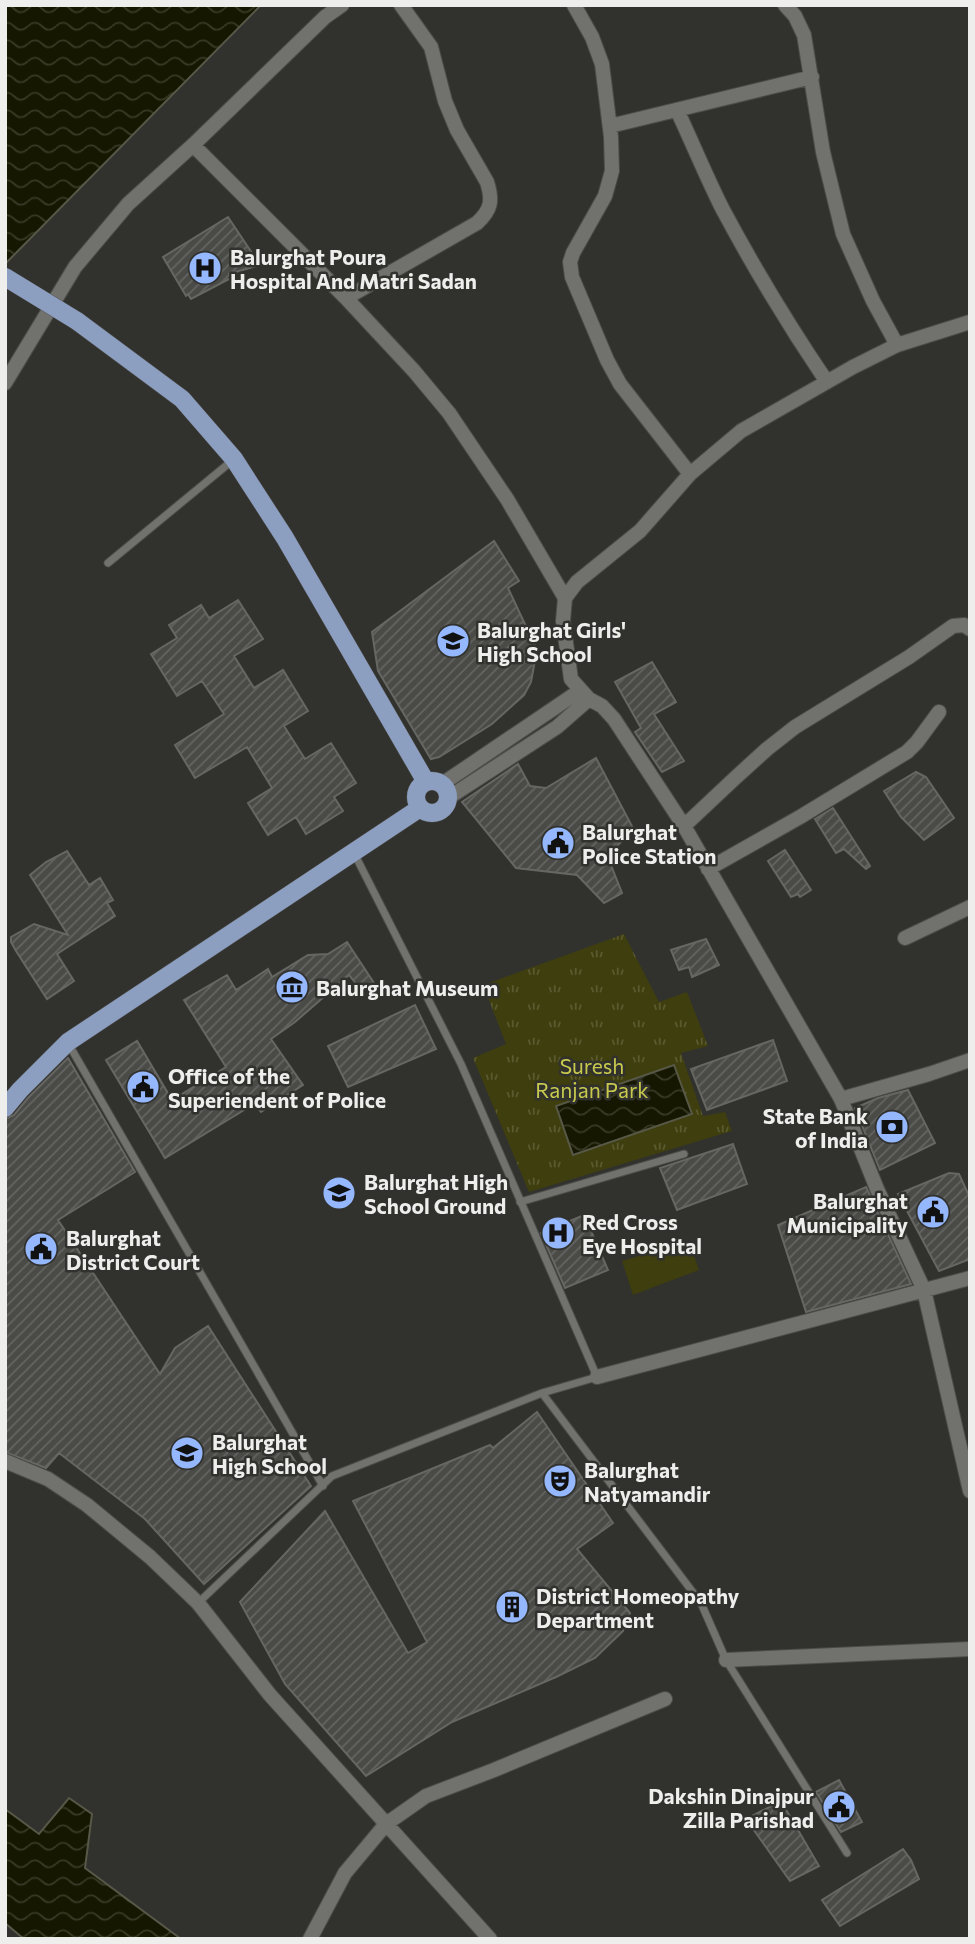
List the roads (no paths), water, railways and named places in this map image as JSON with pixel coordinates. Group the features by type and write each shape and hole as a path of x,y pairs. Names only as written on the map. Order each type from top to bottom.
{"main road":[{"path":"5,277 77,321 183,399 234,459 439,788 444,808 440,812 430,813 420,808 416,799 418,789 439,788"},
{"path":"5,1108 68,1042 420,808"}],"street":[{"path":"5,383 75,267 128,204 325,17 342,5"},
{"path":"346,298 477,223 487,213 490,204 487,182 457,130 445,101 431,47 401,5"},
{"path":"574,5 592,37 602,64 610,127 612,171 605,196 573,253 570,262 572,277 620,384 690,474"},
{"path":"785,5 804,34 823,152 843,234 873,301 897,345"},
{"path":"610,127 812,77"},
{"path":"677,110 722,207 762,280 783,318 827,382"},
{"path":"193,145 346,298 449,412 507,499 565,598"},
{"path":"970,322 897,345 741,431 690,474 640,531 577,582 565,598 563,621 571,679 585,695 602,706 614,719 684,826 841,1099 877,1189 924,1290 970,1490"},
{"path":"684,826 795,727 909,657 953,626 964,625 970,629"},
{"path":"439,788 585,695"},
{"path":"708,869 907,752 918,742 939,712"},
{"path":"905,938 970,907"},
{"path":"841,1099 970,1060"},
{"path":"597,1377 970,1278"},
{"path":"5,1461 48,1479 87,1505 150,1557 198,1603 270,1695 489,1939"},
{"path":"726,1660 970,1649"},
{"path":"310,1939 345,1873 386,1824 425,1796 506,1766 664,1699"}],"lane":[{"path":"108,563 234,459"},
{"path":"198,1603 332,1476 542,1393 597,1377 461,1064 354,852"},
{"path":"68,1042 323,1486"},
{"path":"520,1202 684,1154"},
{"path":"542,1393 701,1603 726,1660 847,1853"}],"water":[{"path":"5,5 261,5 5,264"},
{"path":"674,1065 692,1114 573,1155 556,1106"},
{"path":"69,1798 92,1814 85,1868 181,1939 24,1939 5,1923 5,1809 39,1834"}],"place":[{"name":"Balurghat Poura Hospital And Matri Sadan","path":"205,268"},
{"name":"Balurghat Girls' High School","path":"453,641"},
{"name":"Balurghat Police Station","path":"558,843"},
{"name":"Balurghat Museum","path":"292,987"},
{"name":"Office of the Superiendent of Police","path":"143,1087"},
{"name":"State Bank of India","path":"892,1127"},
{"name":"Balurghat High School Ground","path":"339,1193"},
{"name":"Balurghat Municipality","path":"933,1212"},
{"name":"Red Cross Eye Hospital","path":"558,1233"},
{"name":"Balurghat District Court","path":"41,1249"},
{"name":"Balurghat High School","path":"187,1453"},
{"name":"Balurghat Natyamandir","path":"560,1481"},
{"name":"District Homeopathy Department","path":"512,1607"},
{"name":"Dakshin Dinajpur Zilla Parishad","path":"839,1807"}],"park label":[{"name":"Suresh Ranjan Park","path":"592,1077"}]}
